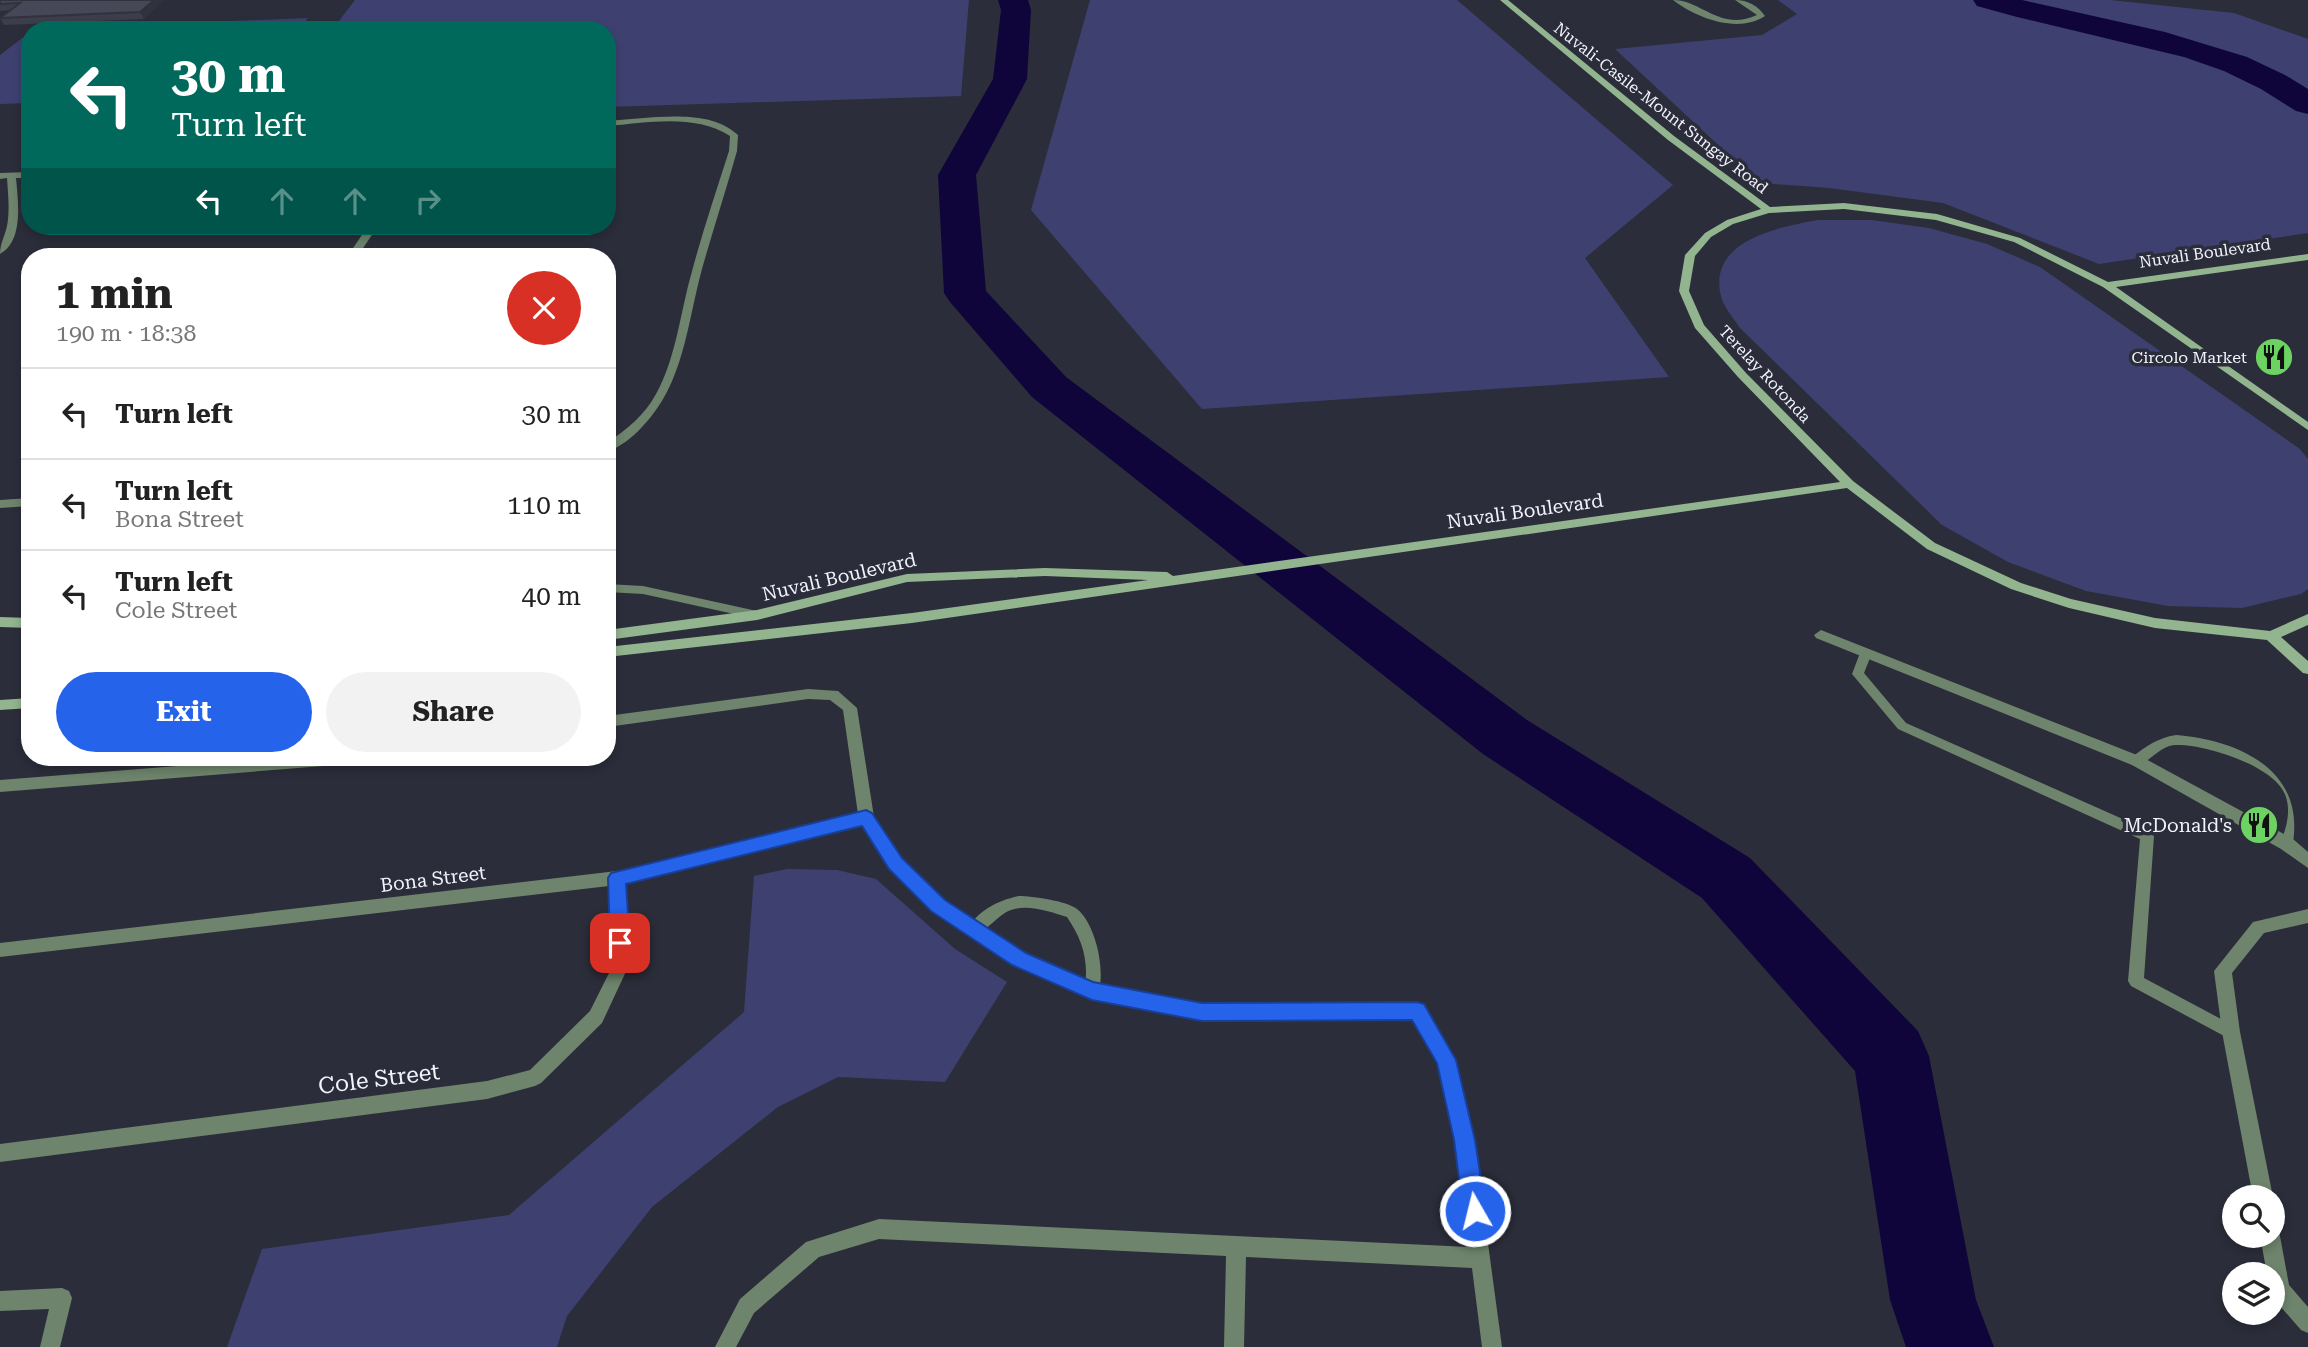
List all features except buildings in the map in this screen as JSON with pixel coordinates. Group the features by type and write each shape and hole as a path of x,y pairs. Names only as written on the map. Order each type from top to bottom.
{"main road":[{"name":"Nuvali-Casile-Mount Sungay Road","path":"1504,0 1671,138 1768,210"},
{"name":"Terelay Rotonda","path":"2271,636 2155,623 2069,603 2016,586 1931,546 1849,484 1742,375 1699,326 1684,291 1690,255 1708,235 1730,222 1768,210 1843,206 1937,217 2017,240 2107,285 2308,427"},
{"name":"Nuvali Boulevard","path":"2107,285 2308,257"},
{"name":"Nuvali Boulevard","path":"616,651 912,618 1849,484"},
{"name":"Nuvali Boulevard","path":"616,634 757,615 907,578 1045,572 1207,577"},
{"path":"2308,619 2271,636 2308,669"},
{"path":"0,622 21,623"},
{"path":"0,705 21,704"}],"street":[{"path":"1677,0 1699,11 1733,21 1755,20 1760,16 1757,10 1739,0"},
{"path":"616,124 689,120 715,124 727,128 734,135 733,151 695,276 673,373 654,409 625,438 616,443"},
{"path":"0,251 9,242 14,204 5,176"},
{"path":"0,504 21,503"},
{"path":"1821,635 2137,761 2287,844 2308,861"},
{"path":"616,721 808,694 833,695 850,708 866,818 895,864 938,906 1019,959 1092,991 1202,1012 1417,1011 1446,1060 1465,1140 1492,1347"},
{"path":"0,786 249,766"},
{"name":"Bona Street","path":"0,950 617,878 866,818"},
{"name":"Cole Street","path":"0,1153 487,1090 535,1077 596,1017 621,965 617,878"},
{"path":"2261,1185 2231,1032 2223,971 2259,927 2308,916"},
{"path":"725,1347 747,1306 813,1249 879,1229 1481,1258"},
{"path":"1234,1347 1236,1246"},
{"path":"2272,1248 2280,1290 2308,1323"},
{"path":"0,1301 62,1297 50,1347"}],"lane":[{"path":"616,588 642,590 757,615"},
{"path":"1866,653 1858,674 1902,726 2147,836 2136,981 2231,1032"},
{"path":"2137,761 2162,742 2180,739 2228,751 2268,766 2291,789 2296,821 2287,844"},
{"path":"974,930 987,915 1004,905 1022,901 1039,902 1072,913 1092,947 1095,970 1092,991"}],"shaded area":[{"path":"355,0 969,0 961,96 616,107 616,21 339,21"},
{"path":"1090,0 1457,0 1673,185 1585,258 1669,377 1202,409 1031,210"},
{"path":"1778,0 2110,0 2234,13 2308,39 2308,233 2099,264 1943,203 1829,188 1759,183 1615,49 1762,35 1797,14"},
{"path":"308,18 305,21 233,21"},
{"path":"21,39 21,103 0,104 0,55"},
{"path":"1818,220 1872,220 1929,228 1987,244 2040,267 2300,449 2308,459 2308,589 2301,594 2242,608 2168,606 2086,591 2008,562 1942,525 1740,328 1722,300 1720,277 1725,261 1736,249 1767,232"},
{"path":"787,869 837,870 876,879 955,949 1007,982 945,1082 838,1077 778,1107 652,1207 567,1316 557,1347 227,1347 262,1249 509,1215 744,1012 754,876"}],"waterway":[{"path":"1013,0 1016,10 1010,79 957,175 965,293 1049,387 1505,737 1726,878 1891,1056 1933,1300 1950,1347"},
{"path":"1988,0 2195,51 2235,64 2273,82 2308,104"}],"place":[{"name":"Circolo Market","path":"2274,357"},
{"name":"McDonald's","path":"2259,825"}],"route":[{"path":"620,943 617,878 866,818 895,864 938,906 1019,959 1092,991 1202,1012 1417,1011 1446,1060 1465,1140 1475,1211"}]}
